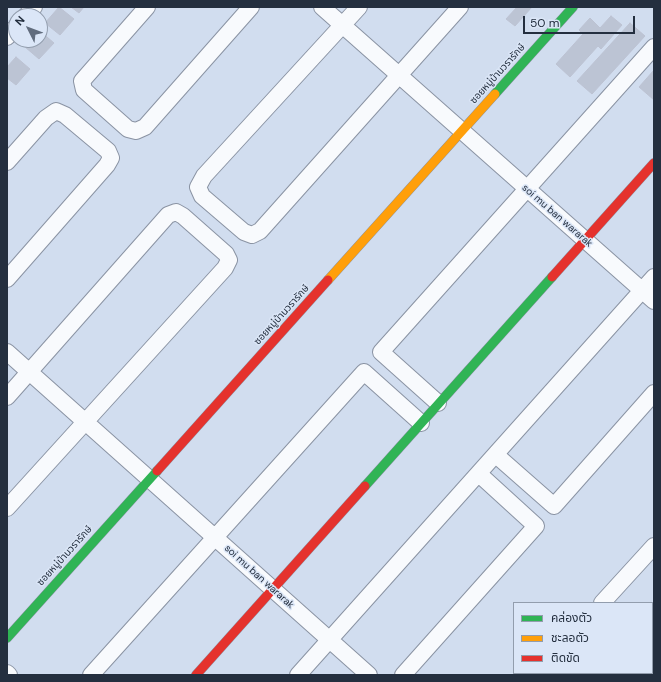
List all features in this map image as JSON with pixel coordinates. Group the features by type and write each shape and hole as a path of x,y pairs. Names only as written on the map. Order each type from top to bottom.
{"street":[{"path":"147,7 82,81 84,90 128,129 136,131 145,127 251,7"},
{"name":"soi mu ban wararak","path":"322,7 648,296"},
{"path":"359,7 204,176 198,187 202,196 244,232 252,235 260,231 460,7"},
{"name":"ซอยหมู่บ้านวรารักษ์","path":"7,638 573,7"},
{"path":"438,403 381,352 654,48"},
{"path":"7,162 46,118 56,111 72,120 108,151 111,158 108,165 7,279"},
{"path":"196,675 584,239 654,163"},
{"path":"7,397 168,215 176,212 183,216 226,254 229,260 225,268 7,508"},
{"path":"298,675 496,455 648,296 654,277"},
{"name":"soi mu ban wararak","path":"7,352 369,675"},
{"path":"91,675 364,372 421,423"},
{"path":"496,455 554,506 654,393"},
{"path":"403,675 536,526 479,474"},
{"path":"603,602 654,546"}],"building":[{"path":"59,7 74,19 60,35 48,25 48,20"},
{"path":"71,7 84,7 79,13"},
{"path":"517,7 532,7 515,26 506,19"},
{"path":"611,16 622,25 601,49 598,46 570,77 556,64 583,34 579,30 590,18 600,28"},
{"path":"630,23 645,36 592,94 577,81"},
{"path":"48,38 54,43 39,59 26,48 48,48"},
{"path":"16,57 30,69 16,85 7,78 7,67"},
{"path":"654,70 654,100 639,87"}],"traffic: fast":[{"path":"495,94 573,7"},
{"path":"365,486 552,277"},
{"path":"7,638 157,471"}],"traffic: slow":[{"path":"328,280 495,94"}],"traffic: jam":[{"path":"552,277 654,163"},
{"path":"157,471 328,280"},
{"path":"196,675 365,486"}]}
